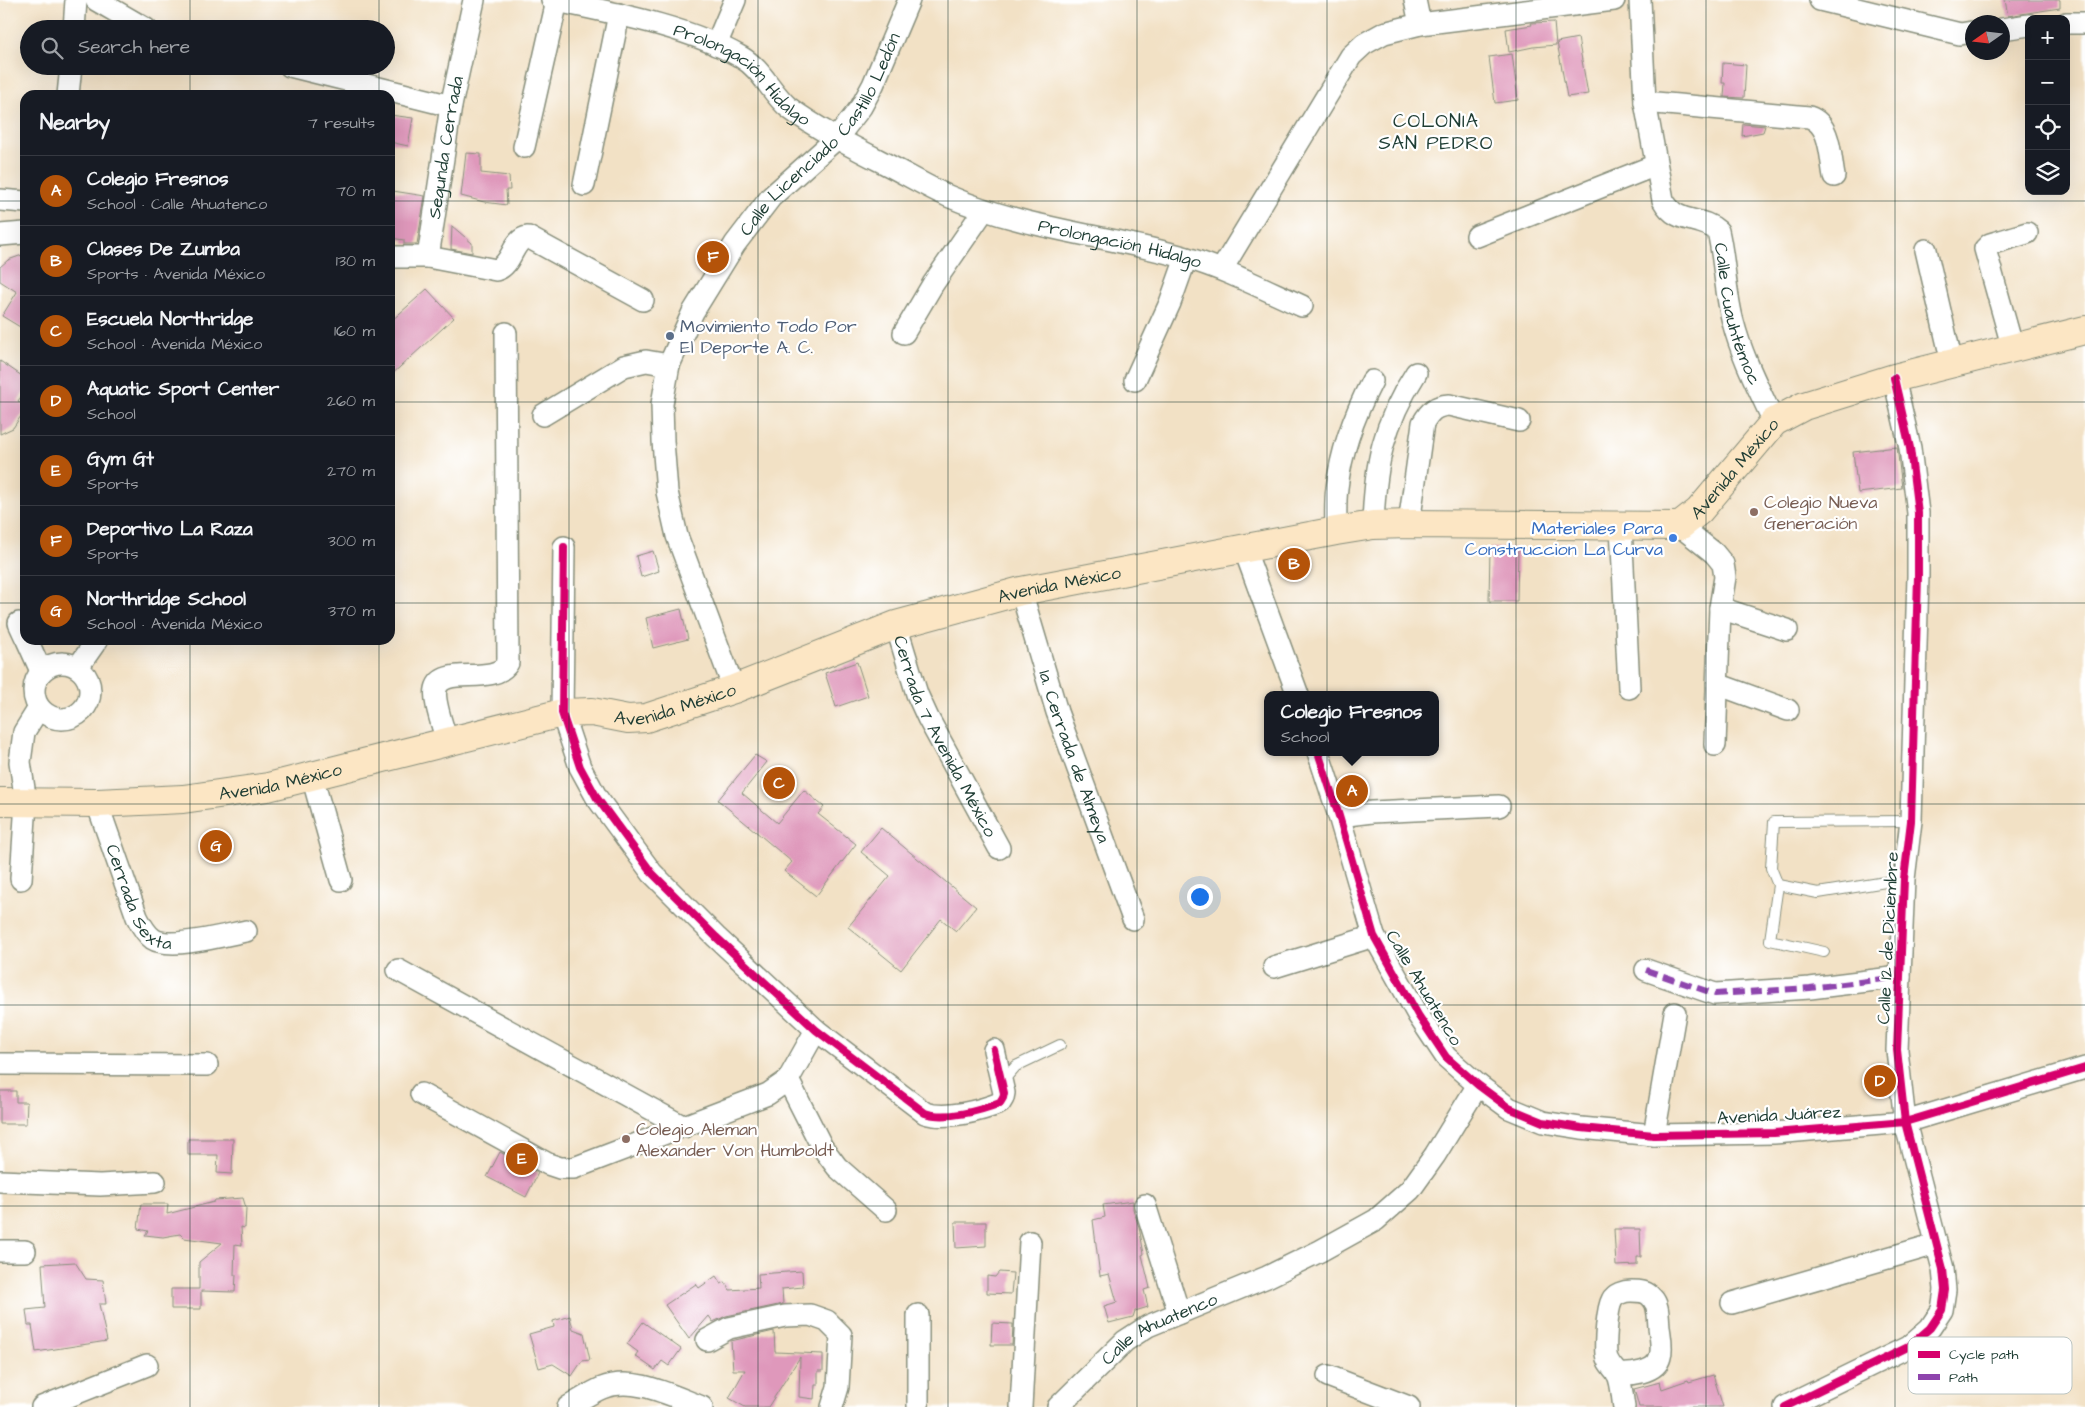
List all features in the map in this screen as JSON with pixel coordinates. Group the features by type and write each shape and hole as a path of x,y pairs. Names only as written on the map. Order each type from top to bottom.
{"main road":[{"name":"Avenida México","path":"13,802 97,803 183,799 268,787 562,713 592,712 628,719 646,718 734,688 896,625 1020,592 1336,531 1373,525 1409,524 1680,526 1699,511 1774,422 1804,406 1894,378 2085,330"}],"street":[{"path":"75,20 76,0"},
{"path":"96,0 130,20"},
{"name":"Segunda Cerrada","path":"428,257 451,106 474,0"},
{"path":"524,147 555,0"},
{"name":"Prolongación Hidalgo","path":"555,0 618,14 716,45 743,58 758,70 775,95 789,108 837,138 947,195 984,210 1186,258 1222,269 1351,56 1364,44 1384,33 1420,24 1614,0"},
{"path":"716,45 735,0"},
{"name":"Calle Licenciado Castillo Ledón","path":"734,688 677,536 667,492 662,441 662,404 669,365 693,312 735,244 771,197 837,138 861,107 874,85 910,0"},
{"path":"1415,0 1420,24"},
{"name":"Calle Cuauhtémoc","path":"1640,0 1645,102 1663,200 1667,208 1683,219 1710,224 1718,231 1726,287 1740,347 1774,422"},
{"path":"1820,0 1960,34 1965,33"},
{"path":"584,185 618,14"},
{"path":"2070,23 2085,23"},
{"path":"2010,28 2025,26"},
{"path":"69,90 70,75"},
{"path":"326,75 387,90"},
{"path":"395,92 451,106"},
{"path":"1645,102 1809,116 1816,119 1825,131 1834,176"},
{"path":"1477,236 1656,165"},
{"path":"0,200 20,202"},
{"path":"904,333 933,284 984,210"},
{"path":"0,235 20,233"},
{"path":"2013,349 1985,249 1990,244 2026,233"},
{"path":"395,257 428,257 496,270 506,264 521,240 528,237 643,300"},
{"path":"1926,250 1952,363"},
{"path":"1135,380 1170,303 1186,258"},
{"path":"1222,269 1302,306"},
{"path":"447,742 436,700 436,689 440,681 450,676 500,672 508,663 506,333"},
{"path":"543,415 624,366 646,361 669,365"},
{"path":"1373,525 1377,466 1386,432 1400,398 1416,373"},
{"name":"Calle 12 de Diciembre","path":"1894,378 1910,448 1918,513 1910,821 1904,879 1897,1050 1905,1122 1943,1269 1945,1290 1942,1310 1930,1328 1920,1337"},
{"path":"1336,531 1336,490 1341,464 1359,406 1372,381"},
{"path":"1409,524 1423,423 1430,412 1437,406 1449,405 1518,421"},
{"path":"1621,526 1629,688"},
{"path":"1680,526 1714,553 1723,564 1725,577 1720,608 1715,745"},
{"path":"564,546 562,713 580,767 597,798 652,873 716,938 816,1030 925,1113 932,1116 949,1116 1000,1103 1004,1098 1004,1093 994,1050"},
{"path":"1244,548 1297,691"},
{"name":"1a. Cerrada de Almeya","path":"1020,592 1057,712 1132,919"},
{"path":"1720,608 1787,630"},
{"name":"Cerrada 7 Avenida México","path":"896,625 917,694 998,848"},
{"path":"29,645 41,671"},
{"path":"78,667 93,645"},
{"path":"66,662 78,667 88,677 91,691 87,705 77,715 64,720 50,717 39,708 34,696 34,682 41,671 52,663 66,662"},
{"path":"1717,684 1788,710"},
{"path":"21,878 13,802 24,732 39,708"},
{"name":"Calle Ahuatenco","path":"1058,1407 1125,1341 1148,1326 1267,1276 1320,1251 1376,1220 1410,1190 1435,1155 1478,1085 1446,1057 1418,1015 1374,936 1319,756"},
{"path":"312,776 341,880"},
{"name":"Cerrada Sexta","path":"97,803 137,917 154,940 182,943 246,932"},
{"path":"1339,816 1372,812 1499,806"},
{"path":"1274,967 1374,936"},
{"path":"398,970 684,1127"},
{"path":"1646,970 1715,994 1810,988 1900,977"},
{"path":"1654,1134 1675,1013"},
{"path":"421,1094 548,1164 560,1168 574,1168 768,1094 788,1080 816,1030"},
{"path":"0,1064 207,1065"},
{"name":"Avenida Juárez","path":"1478,1085 1509,1108 1544,1122 1581,1128 1654,1134 1774,1133 1905,1122 2085,1068"},
{"path":"788,1080 822,1147 837,1167 886,1210"},
{"path":"0,1181 100,1185 155,1182"},
{"path":"1145,1205 1179,1313"},
{"path":"1021,1407 1030,1242"},
{"path":"1732,1303 1936,1244"},
{"path":"0,1251 24,1251"},
{"path":"707,1340 729,1328 785,1316 810,1315 827,1321 842,1335 838,1387 832,1407"},
{"path":"918,1315 918,1407"},
{"name":"Calle 12 de Diciembre","path":"1785,1407 1908,1347"},
{"path":"42,1407 147,1365"},
{"path":"1617,1374 1624,1407"},
{"path":"1328,1376 1409,1407"},
{"path":"568,1407 603,1388 622,1384 642,1386 702,1407"}],"lane":[{"path":"1824,952 1770,940 1778,886 1771,868 1774,822 1910,821"},
{"path":"1778,886 1818,893 1904,879"},
{"path":"1002,1082 1016,1066 1060,1045"}],"building":[{"path":"2005,0 2060,0 2060,8 2008,15"},
{"path":"1554,22 1556,45 1509,52 1506,29 1532,25 1531,23"},
{"path":"1578,38 1588,94 1567,97 1557,42"},
{"path":"1512,54 1518,100 1495,103 1489,57"},
{"path":"1723,63 1746,65 1744,98 1724,97 1725,83 1722,83"},
{"path":"395,116 413,118 408,146 395,143"},
{"path":"1743,124 1765,126 1763,132 1742,136"},
{"path":"466,153 481,154 481,173 509,176 510,190 506,190 507,205 461,196"},
{"path":"395,191 425,196 417,244 404,244 404,240 395,239"},
{"path":"452,226 472,243 472,253 451,249"},
{"path":"20,256 20,327 2,316 17,292 0,281 0,267 8,260"},
{"path":"427,289 454,318 395,371 395,318"},
{"path":"0,361 20,375 20,398 18,401 20,402 20,418 13,428 0,434"},
{"path":"1897,447 1902,488 1858,493 1853,452"},
{"path":"1490,548 1518,549 1517,601 1489,601"},
{"path":"653,551 659,571 641,577 636,556"},
{"path":"681,609 688,639 653,648 646,618"},
{"path":"857,662 868,696 836,707 825,673"},
{"path":"755,755 767,762 742,793 777,823 804,790 824,807 818,814 856,844 816,896 784,871 792,862 718,800"},
{"path":"881,828 976,907 956,931 941,919 901,970 848,927 890,876 861,852"},
{"path":"0,1091 16,1091 16,1102 27,1102 26,1124 0,1124"},
{"path":"188,1139 233,1139 232,1174 217,1173 218,1155 188,1155"},
{"path":"500,1152 538,1173 526,1197 487,1177"},
{"path":"243,1198 246,1208 245,1228 241,1227 242,1245 235,1244 235,1292 201,1291 201,1309 171,1309 171,1289 199,1289 199,1262 222,1243 184,1238 180,1234 163,1237 145,1235 148,1231 138,1229 141,1204 168,1204 167,1214 214,1202 215,1200"},
{"path":"1133,1201 1133,1209 1139,1227 1144,1254 1142,1255 1150,1288 1144,1290 1148,1307 1135,1311 1133,1317 1109,1323 1104,1306 1117,1302 1109,1274 1100,1276 1093,1220 1105,1217 1103,1205"},
{"path":"955,1222 986,1222 986,1246 956,1248"},
{"path":"1614,1229 1640,1229 1641,1257 1637,1257 1637,1265 1616,1266"},
{"path":"75,1262 86,1279 103,1280 106,1304 99,1304 107,1341 36,1352 32,1325 28,1325 26,1310 45,1308 42,1264"},
{"path":"802,1271 803,1287 782,1289 783,1304 726,1316 713,1322 709,1316 689,1339 665,1305 696,1284 699,1288 716,1276 721,1284 725,1282 730,1290 759,1288 758,1274"},
{"path":"999,1272 1013,1273 1011,1294 987,1293 987,1276 995,1277"},
{"path":"570,1316 573,1329 584,1333 590,1360 582,1361 572,1376 553,1364 539,1368 529,1334 554,1327 553,1321"},
{"path":"643,1322 681,1349 669,1366 662,1361 655,1370 635,1356 638,1352 627,1344"},
{"path":"992,1323 1013,1324 1012,1345 991,1345"},
{"path":"774,1331 775,1352 823,1354 823,1371 818,1371 818,1385 815,1385 814,1399 799,1397 800,1357 768,1407 745,1407 729,1398 745,1370 733,1370 731,1341"},
{"path":"1713,1375 1723,1407 1639,1407 1634,1389 1660,1382 1662,1389 1688,1380 1689,1382"}],"marked path":[{"path":"1646,970 1715,994 1810,988 1900,977"}],"cycle path":[{"path":"1894,378 1910,448 1918,513 1911,821 1904,879 1897,1050 1905,1122 1943,1269 1945,1290 1942,1310 1930,1328 1920,1337"},
{"path":"564,547 562,713 580,767 597,798 652,873 716,937 816,1030 925,1113 942,1116 952,1115 973,1112 1000,1103 1004,1093 994,1050"},
{"path":"1319,756 1374,936 1418,1015 1446,1057 1478,1085 1509,1108 1543,1122 1581,1128 1654,1135 1774,1133 1905,1122 2085,1068"},
{"path":"1785,1407 1908,1347"}],"place":[{"name":"Deportivo La Raza","path":"713,257"},
{"name":"Movimiento Todo Por El Deporte A. C.","path":"670,336"},
{"name":"Colegio Nueva Generación","path":"1754,512"},
{"name":"Materiales Para Construccion La Curva","path":"1673,538"},
{"name":"Clases De Zumba","path":"1294,564"},
{"name":"Escuela Northridge","path":"779,783"},
{"name":"Colegio Fresnos","path":"1352,791"},
{"name":"Northridge School","path":"216,846"},
{"name":"Aquatic Sport Center","path":"1880,1081"},
{"name":"Colegio Aleman Alexander Von Humboldt","path":"626,1139"},
{"name":"Gym Gt","path":"522,1159"}],"district":[{"name":"COLONIA SAN PEDRO","path":"1436,132"}]}
